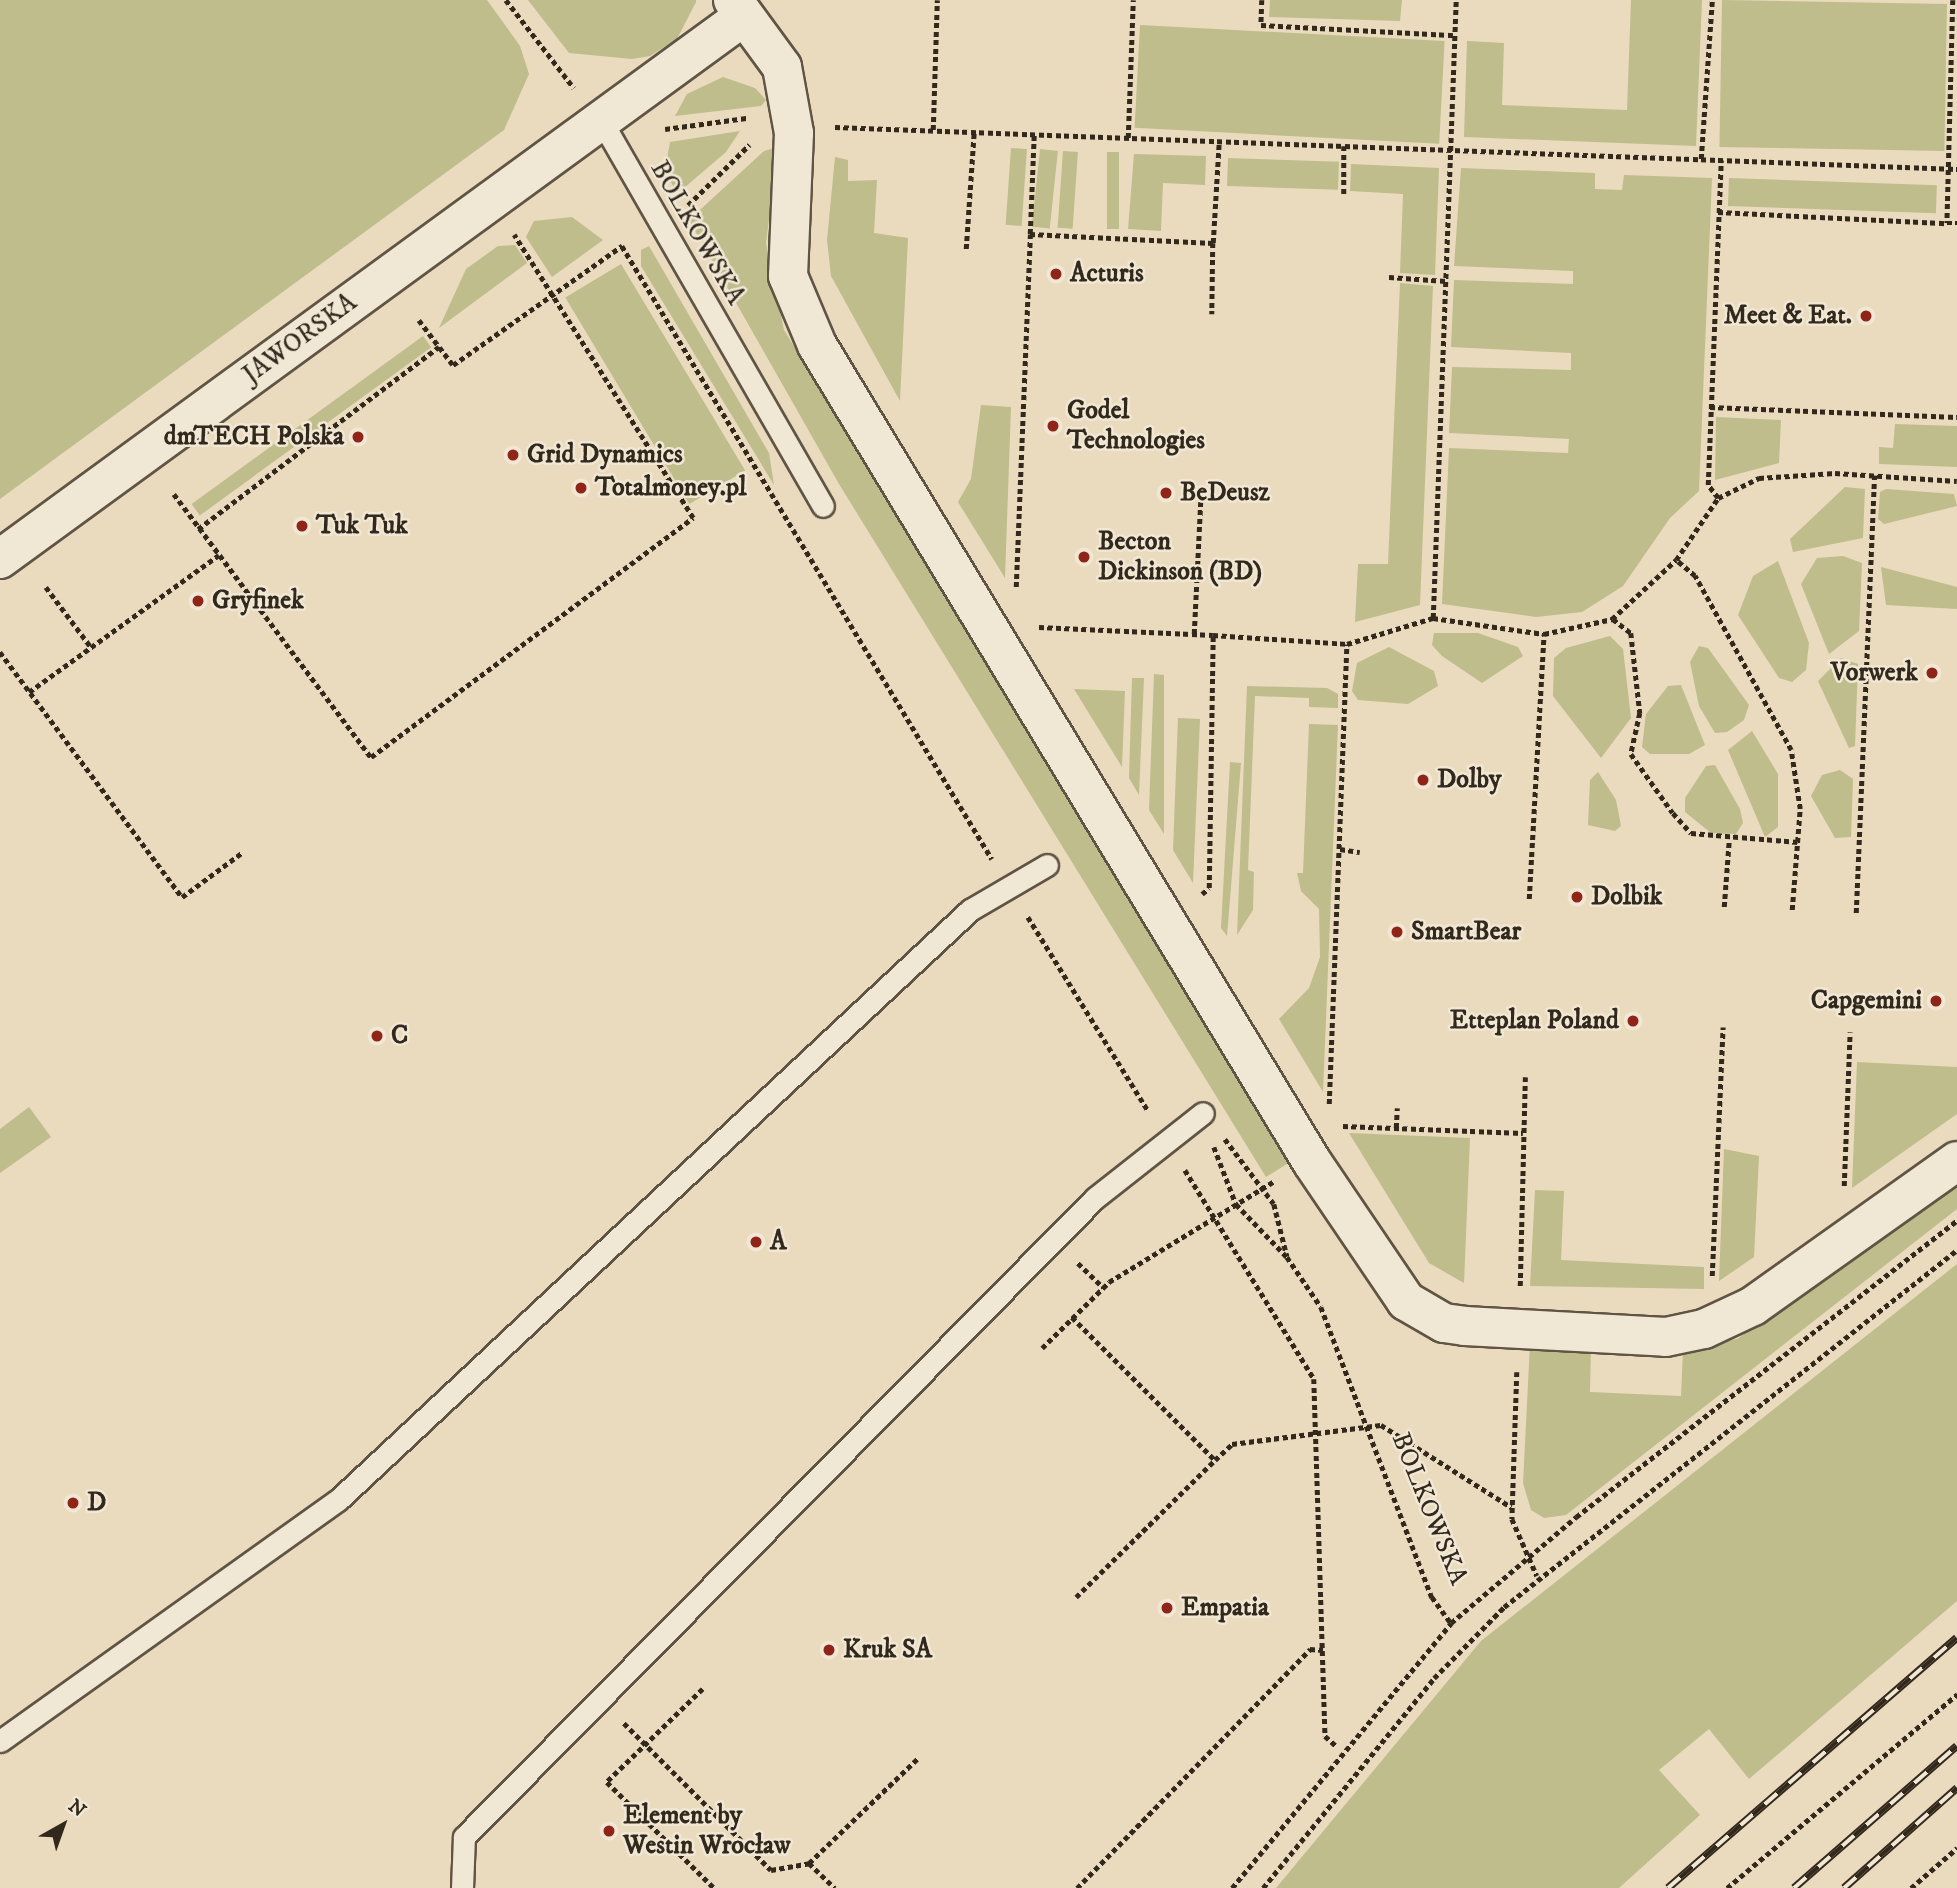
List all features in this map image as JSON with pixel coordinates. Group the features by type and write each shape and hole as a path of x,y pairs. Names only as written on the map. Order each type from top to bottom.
{"street":[{"name":"JAWORSKA","path":"0,559 601,120 738,8"},
{"path":"738,8 782,67 792,111 792,287 817,345 945,561 1391,1284 1444,1323 1666,1337 1704,1329 1753,1306 1957,1161"}],"lane":[{"name":"BOLKOWSKA","path":"601,120 824,506"},
{"path":"0,1741 338,1500 960,919 1046,865"},
{"path":"462,1888 464,1837 1095,1198 1166,1139 1203,1113"}],"path":[{"path":"506,0 601,120 667,130 792,111"},
{"path":"933,130 937,0"},
{"path":"1128,138 1133,0"},
{"path":"1262,0 1261,25 1455,35"},
{"path":"1433,618 1456,0"},
{"path":"1701,159 1712,0"},
{"path":"1947,223 1953,0"},
{"path":"1950,104 1957,104"},
{"path":"827,128 1957,169"},
{"path":"966,249 974,132"},
{"path":"1012,601 1034,134"},
{"path":"679,211 704,195 750,143 762,140"},
{"path":"1212,314 1219,141"},
{"path":"1344,146 1345,195"},
{"path":"1718,498 1708,485 1721,160"},
{"path":"1718,212 1957,223"},
{"path":"174,494 371,757 693,519 510,228"},
{"path":"1030,234 1213,243"},
{"path":"419,320 453,365 622,246 1009,887 1314,1379 1325,1736 1336,1746"},
{"path":"1389,277 1446,281"},
{"path":"198,528 439,347"},
{"path":"1710,407 1957,416"},
{"path":"1856,913 1874,475"},
{"path":"1028,627 1347,644 1433,618 1544,634 1612,619 1676,560 1718,498 1759,478 1874,475 1957,481"},
{"path":"1194,634 1201,491"},
{"path":"29,692 219,555"},
{"path":"1676,560 1695,576 1791,750 1800,809 1791,910"},
{"path":"46,587 91,648"},
{"path":"1612,619 1631,632 1640,713 1631,754 1691,833 1729,840 1798,842"},
{"path":"1529,899 1544,634"},
{"path":"1196,899 1209,888 1213,635"},
{"path":"1329,1116 1347,644"},
{"path":"0,652 182,897 243,852"},
{"path":"1724,907 1729,840"},
{"path":"1340,849 1360,852"},
{"path":"1711,1286 1723,1027"},
{"path":"1844,1194 1850,1032"},
{"path":"1525,1077 1511,1507 1525,1560 1537,1576"},
{"path":"1396,1128 1397,1108"},
{"path":"1203,1113 1263,1188 1287,1257"},
{"name":"BOLKOWSKA","path":"1203,1113 1237,1204 1287,1257 1321,1307 1432,1597 1451,1623 1232,1888"},
{"path":"1335,1125 1523,1133"},
{"path":"1042,1348 1109,1282 1278,1178"},
{"path":"1451,1623 1525,1560 1957,1220"},
{"path":"1263,1888 1453,1656 1537,1576 1957,1250"},
{"path":"1072,1317 1215,1460"},
{"path":"1076,1597 1232,1444 1381,1424 1511,1507"},
{"path":"1077,1888 1310,1649 1324,1650"},
{"path":"703,1689 607,1782 714,1888"},
{"path":"1727,1888 1957,1694"},
{"path":"600,1699 771,1870 809,1863 918,1758"},
{"path":"1911,1888 1957,1848"},
{"path":"809,1863 835,1888"}],"shaded area":[{"path":"0,0 487,0 520,46 529,74 504,130 0,499"},
{"path":"528,0 696,2 677,39 650,56 632,59 569,53"},
{"path":"1270,0 1402,0 1400,21 1269,17"},
{"path":"1631,0 1702,0 1696,146 1464,137 1467,41 1504,43 1502,105 1627,110"},
{"path":"1722,0 1947,4 1944,151 1719,147"},
{"path":"1140,25 1445,41 1439,144 1135,128"},
{"path":"723,77 755,88 766,100 761,106 675,116 687,94"},
{"path":"740,131 726,152 677,194 665,170 670,142"},
{"path":"778,147 766,243 784,330 1295,1159 1266,1177 839,484 689,220 764,151"},
{"path":"1011,148 1027,149 1022,226 1006,225"},
{"path":"1040,149 1058,151 1050,228 1032,227"},
{"path":"1063,151 1078,152 1073,229 1058,228"},
{"path":"1107,152 1119,152 1119,229 1107,229"},
{"path":"1134,154 1206,156 1205,185 1163,183 1161,231 1128,229"},
{"path":"835,157 848,160 848,181 877,180 874,233 908,238 900,401 831,276 827,240"},
{"path":"1228,158 1339,162 1338,190 1227,186"},
{"path":"1351,164 1439,168 1435,275 1400,273 1403,194 1350,191"},
{"path":"1461,168 1595,173 1595,189 1622,190 1624,175 1712,178 1699,491 1670,518 1623,586 1582,612 1536,617 1442,604 1449,448 1568,453 1569,439 1449,433 1452,367 1571,370 1571,353 1451,347 1454,280 1573,284 1573,271 1454,266"},
{"path":"1729,178 1937,185 1936,213 1728,206"},
{"path":"572,217 603,240 552,277 526,237 534,221"},
{"path":"515,245 527,263 439,328 466,269 498,246"},
{"path":"649,246 769,453 774,485 641,266 641,250"},
{"path":"621,264 745,471 689,504 565,297"},
{"path":"1400,283 1433,286 1420,605 1355,622 1358,564 1388,564"},
{"path":"423,336 431,347 200,515 192,504"},
{"path":"981,405 1011,407 1005,578 958,502 971,479"},
{"path":"1716,417 1781,420 1779,463 1715,480"},
{"path":"1895,424 1957,426 1957,467 1879,464 1879,447 1893,448"},
{"path":"1845,487 1865,489 1863,538 1793,552 1790,539"},
{"path":"1886,489 1954,494 1957,506 1884,524 1878,519 1880,492"},
{"path":"1843,556 1862,563 1859,631 1829,654 1801,584 1817,558"},
{"path":"1778,561 1809,643 1806,670 1792,682 1779,678 1738,615 1753,576"},
{"path":"1881,567 1957,587 1957,609 1886,605"},
{"path":"1434,633 1478,633 1518,647 1523,656 1482,683 1442,656 1432,645"},
{"path":"1610,636 1623,649 1631,718 1601,758 1553,696 1554,658 1566,648"},
{"path":"1699,646 1708,648 1749,705 1744,720 1727,732 1715,733 1699,706 1690,662"},
{"path":"1389,647 1434,671 1438,686 1408,704 1358,700 1352,691 1357,663"},
{"path":"1841,658 1858,664 1855,746 1849,748 1818,681"},
{"path":"1154,674 1164,675 1164,834 1149,810"},
{"path":"1132,678 1144,678 1139,795 1129,778"},
{"path":"1681,685 1705,745 1689,754 1650,754 1642,747 1646,714 1668,686"},
{"path":"1247,686 1327,688 1338,694 1338,708 1309,707 1309,698 1255,696 1248,870 1254,872 1253,910 1237,935"},
{"path":"1074,689 1125,691 1122,767"},
{"path":"1178,718 1200,719 1193,883 1173,850"},
{"path":"1309,724 1338,725 1323,1092 1279,1019 1309,988 1320,957 1319,909 1301,891 1297,873 1303,873"},
{"path":"1752,731 1778,774 1778,827 1765,837 1728,750"},
{"path":"1230,762 1241,763 1227,936 1221,928"},
{"path":"1715,765 1740,809 1743,823 1736,834 1711,833 1685,812 1685,798 1706,766"},
{"path":"1840,770 1853,779 1851,837 1835,838 1811,796 1822,775"},
{"path":"1598,772 1616,800 1621,826 1615,831 1588,825 1590,780"},
{"path":"1857,1062 1957,1067 1957,1114 1852,1188"},
{"path":"29,1107 51,1137 0,1173 0,1129"},
{"path":"1349,1133 1470,1138 1464,1283 1429,1263"},
{"path":"1724,1149 1759,1156 1754,1257 1719,1281"},
{"path":"1957,1186 1957,1209 1566,1515 1544,1518 1531,1510 1523,1483 1530,1344 1591,1347 1590,1392 1681,1396 1683,1351 1737,1339"},
{"path":"1535,1190 1564,1191 1561,1260 1704,1267 1704,1289 1530,1286"},
{"path":"1957,1264 1957,1601 1749,1779 1709,1729 1659,1770 1700,1815 1619,1888 1276,1888 1481,1641"}],"railway":[{"path":"1668,1888 1957,1638"},
{"path":"1794,1888 1957,1746"},
{"path":"1844,1888 1957,1788"}],"place":[{"name":"Acturis","path":"1056,274"},
{"name":"Meet & Eat.","path":"1866,316"},
{"name":"Godel Technologies","path":"1053,426"},
{"name":"dmTECH Polska","path":"358,437"},
{"name":"Grid Dynamics","path":"513,455"},
{"name":"Totalmoney.pl","path":"581,488"},
{"name":"BeDeusz","path":"1166,493"},
{"name":"Tuk Tuk","path":"302,526"},
{"name":"Becton Dickinson (BD)","path":"1084,557"},
{"name":"Gryfinek","path":"198,601"},
{"name":"Vorwerk","path":"1932,673"},
{"name":"Dolby","path":"1423,780"},
{"name":"Dolbik","path":"1577,897"},
{"name":"SmartBear","path":"1397,932"},
{"name":"Capgemini","path":"1936,1001"},
{"name":"Etteplan Poland","path":"1633,1021"},
{"name":"C","path":"377,1036"},
{"name":"A","path":"756,1242"},
{"name":"D","path":"73,1503"},
{"name":"Empatia","path":"1167,1608"},
{"name":"Kruk SA","path":"829,1650"},
{"name":"Element by Westin Wrocław","path":"609,1831"}]}
